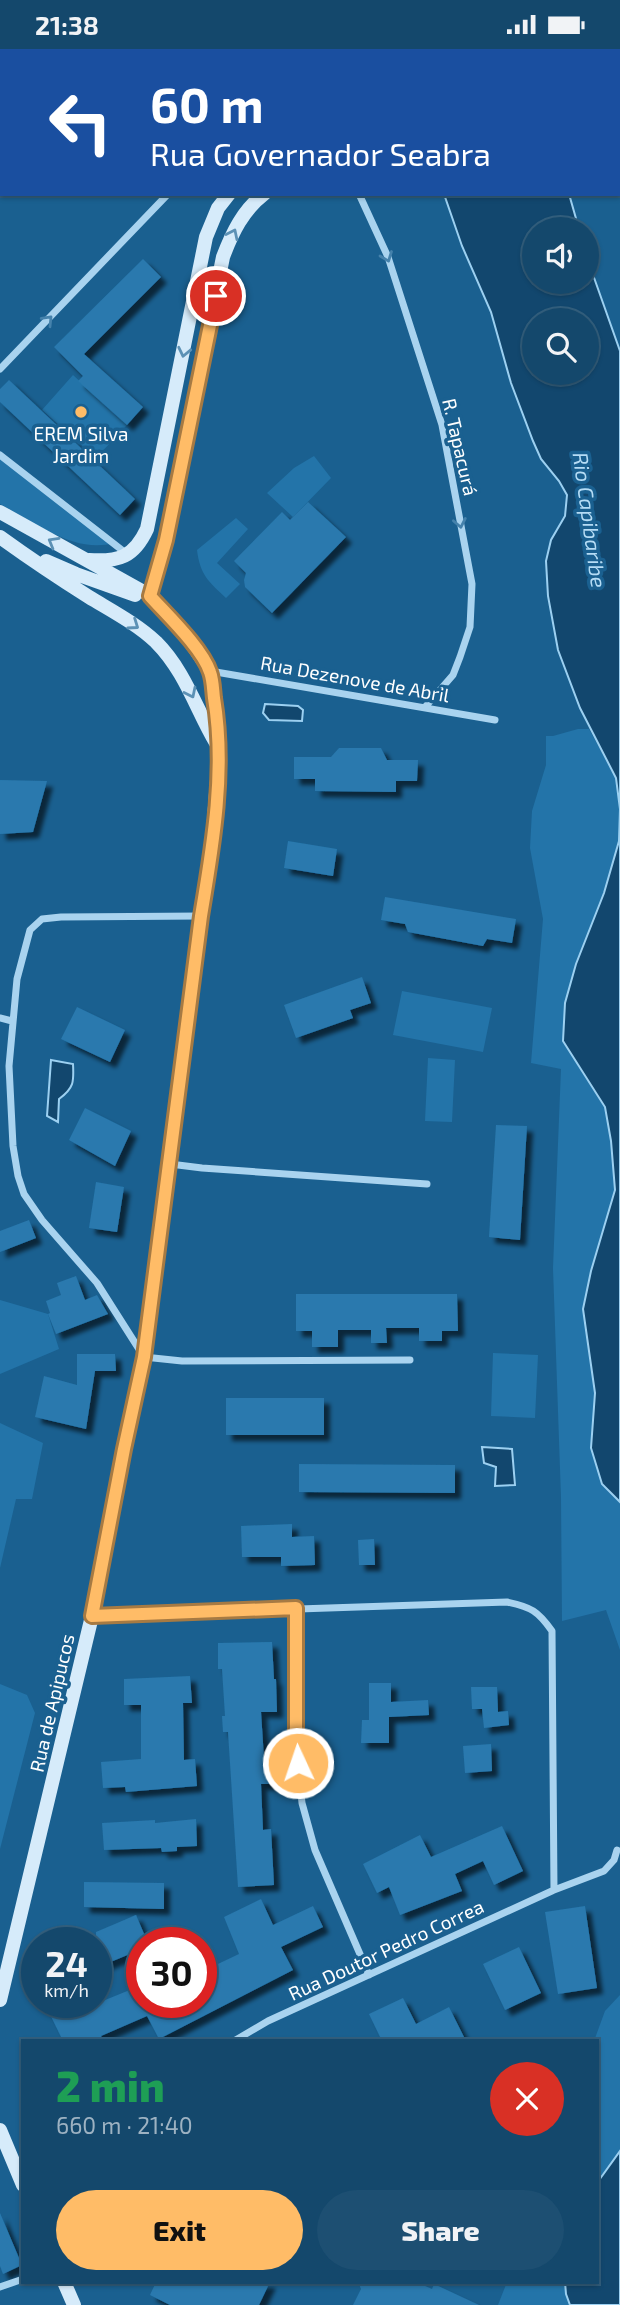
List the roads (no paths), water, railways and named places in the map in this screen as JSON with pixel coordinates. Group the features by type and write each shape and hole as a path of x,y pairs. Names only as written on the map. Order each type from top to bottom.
{"main road":[{"path":"83,560 107,561 121,558 139,544 147,529 206,237 218,208 227,196"},
{"path":"150,596 166,540 223,257 234,228 261,196"},
{"path":"0,512 150,596 187,637 210,671"},
{"path":"0,537 28,558 136,626 156,643 176,666 219,747"},
{"path":"28,558 43,559 129,593 150,596"},
{"name":"Rua de Apipucos","path":"0,2000 92,1616 144,1357 201,916 211,858 219,747 210,671"},
{"path":"0,2130 18,2162"},
{"path":"65,2284 74,2305"}],"street":[{"path":"0,369 166,196"},
{"name":"R. Tapacurá","path":"360,196 387,257 442,425 472,585 470,627 460,657 453,675 426,706"},
{"path":"0,455 128,554"},
{"name":"Rua Dezenove de Abril","path":"210,671 426,706 495,720"},
{"path":"201,916 61,917 42,919 34,924 17,979 9,1066 13,1146 24,1194 42,1220 97,1283 144,1357 182,1361 410,1360"},
{"path":"0,1018 12,1021"},
{"path":"170,1164 427,1184"},
{"path":"92,1616 507,1602 523,1605 540,1613 552,1631 554,1890"},
{"path":"296,1608 296,1744 302,1803 315,1850 369,1975"},
{"name":"Rua Doutor Pedro Correa","path":"237,2039 268,2021 554,1890 604,1871 614,1860 617,1850"},
{"path":"0,2287 21,2280"}],"water":[{"name":"Rio Capibaribe","path":"445,196 570,196 576,217 522,217 522,294 599,294 599,292 620,351 620,809 616,778 580,708 558,650 548,596 546,561 551,540 565,516 567,495 541,459 511,383 491,312 462,246"},
{"path":"265,704 298,706 303,710 302,721 269,720 263,713"},
{"path":"620,809 620,1502 602,1484 591,1448 595,1393 583,1309 591,1271 615,1190 611,1141 605,1107 563,1041 565,1003 576,964 604,893 619,841"},
{"path":"51,1060 73,1064 72,1084 59,1099 58,1122 47,1116"},
{"path":"482,1447 512,1449 515,1485 495,1486 496,1467 484,1463"},
{"path":"620,2151 620,2305 570,2305 565,2284 599,2284 599,2180"}],"place":[{"name":"EREM Silva Jardim","path":"81,412"}]}
